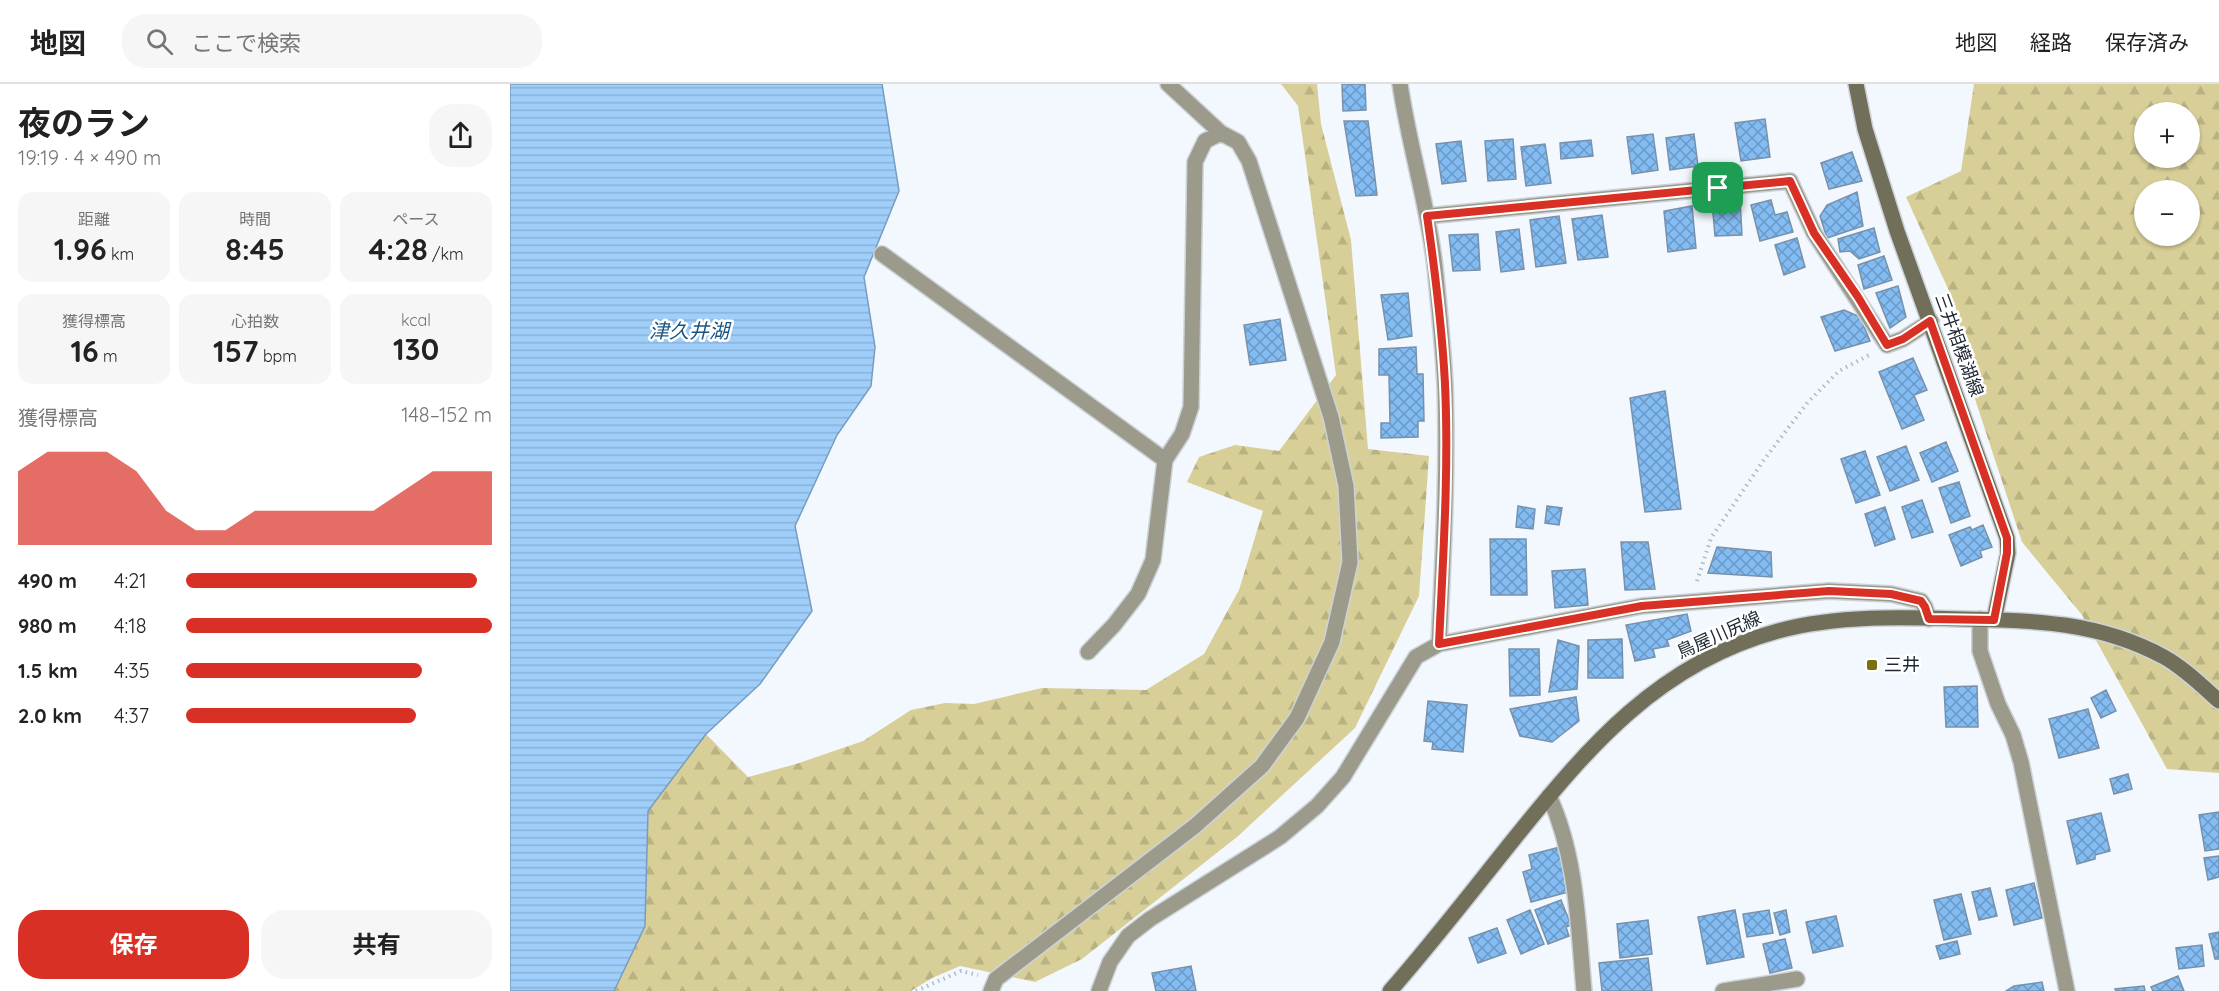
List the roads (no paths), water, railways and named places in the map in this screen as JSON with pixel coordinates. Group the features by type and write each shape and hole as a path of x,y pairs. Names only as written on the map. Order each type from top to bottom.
{"main road":[{"name":"三井相模湖線","path":"1856,84 1865,129 1890,209 2007,538 2007,553 1987,619"},
{"name":"鳥屋川尻線","path":"1390,991 1549,796 1591,748 1636,704 1670,680 1708,658 1759,637 1798,627 1844,621 1987,619 2083,627 2122,638 2165,658 2219,701"}],"street":[{"path":"993,985 1195,826 1262,766 1298,718 1332,642 1350,562 1346,486 1331,417 1249,161 1238,142 1221,133 1168,84"},
{"path":"1401,84 1406,121 1427,216 1435,266 1445,385 1445,513 1439,644"},
{"path":"1088,652 1114,626 1138,594 1153,560 1165,460 1182,434 1191,407 1195,162 1205,141 1221,133"},
{"path":"1427,216 1790,181 1814,233 1858,297 1887,345 1903,339 1930,321"},
{"path":"882,255 1165,460"},
{"path":"1099,991 1110,962 1128,936 1150,919 1280,837 1317,806 1343,777 1416,657 1439,644 1642,606 1829,591 1891,594 1921,601 1929,619"},
{"path":"1987,619 1980,651 1998,704 2013,735 2021,762 2067,991"},
{"path":"1549,796 1561,822 1573,874 1584,991"},
{"path":"1723,991 1797,979"}],"water":[{"name":"津久井湖","path":"510,84 882,84 899,191 864,277 875,347 871,386 837,435 795,526 812,611 760,684 706,734 648,811 645,926 614,991 510,991"}],"place":[{"name":"三井","path":"1872,665"}]}
